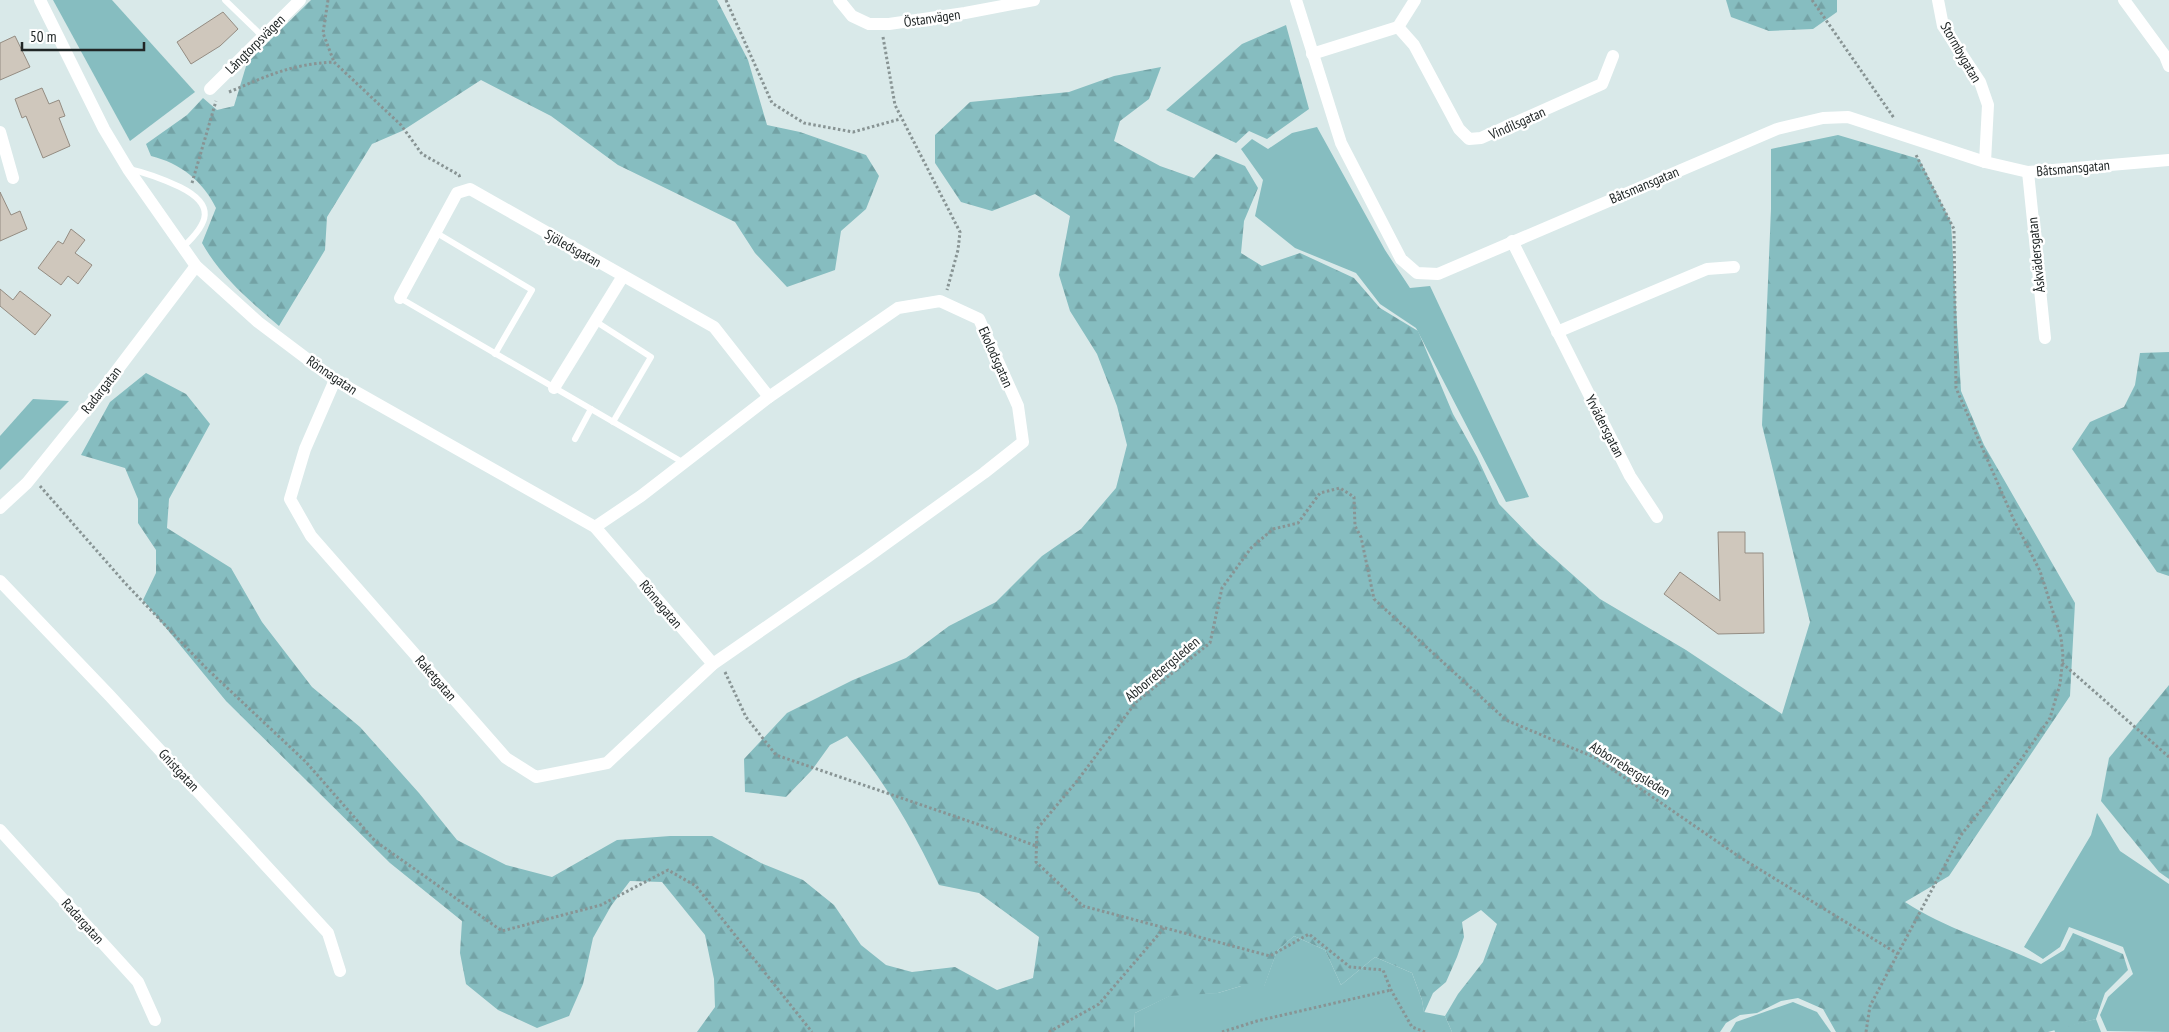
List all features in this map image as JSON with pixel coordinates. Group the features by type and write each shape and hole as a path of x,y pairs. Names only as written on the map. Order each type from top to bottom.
{"street":[{"name":"Rönnagatan","path":"40,0 104,128 158,215 196,266 258,322 335,380 596,527 716,662"},
{"name":"Långtorpsvägen","path":"214,93 262,36 300,0"},
{"name":"Östanvägen","path":"839,0 852,16 870,24 966,13 1034,0"},
{"name":"Båtsmansgatan","path":"1296,0 1341,143 1401,259 1417,273 1438,274 1777,129 1808,120 1848,117 1985,162 2028,172 2169,160"},
{"path":"1312,54 1398,26 1415,0"},
{"name":"Stormbygatan","path":"1938,0 1943,26 1980,82 1988,105 1985,162"},
{"path":"2124,0 2165,56 2169,66"},
{"name":"Vindilsgatan","path":"1398,26 1414,46 1458,129 1469,139 1481,138 1602,84 1614,56"},
{"path":"0,132 13,178"},
{"name":"Åskvädersgatan","path":"2028,172 2045,338"},
{"name":"Sjöledsgatan","path":"463,191 470,189 714,327 769,397"},
{"path":"400,298 434,232 457,193 463,191"},
{"name":"Yrvädersgatan","path":"1512,241 1630,476 1657,517"},
{"name":"Radargatan","path":"0,508 32,477 105,386 196,266"},
{"path":"1557,332 1707,269 1734,267"},
{"path":"554,388 623,276"},
{"name":"Ekolodsgatan","path":"596,527 684,463 769,397 898,308 940,302 979,319 1018,406 1023,442 984,473 866,558 716,662"},
{"name":"Raketgatan","path":"335,380 305,449 290,499 311,536 506,758 536,777 608,763 716,662"},
{"name":"Gnistgatan","path":"0,581 110,696 328,933 340,971"},
{"name":"Radargatan","path":"0,830 138,982 155,1020"}],"lane":[{"path":"225,0 262,36"},
{"path":"128,168 154,175 189,192 204,205 205,218 198,233 183,247"},
{"path":"434,232 532,290 495,354"},
{"path":"400,298 684,463"},
{"path":"595,322 651,357 613,422"},
{"path":"575,438 591,410"}],"path":[{"path":"328,0 323,33 334,62 401,126 422,154 459,175 463,191"},
{"path":"726,0 772,103 804,123 852,132 900,119"},
{"path":"1812,0 1908,138 1954,229 1956,388 2013,518 2040,572 2061,637 2062,662 2060,684 2050,718 2020,761 1961,835 1870,1006 1866,1032"},
{"path":"881,24 895,105 900,119 960,232 958,250 944,303"},
{"path":"226,93 284,68 310,63 334,62"},
{"path":"189,192 214,93"},
{"path":"32,477 125,583 192,653 306,762 375,841 502,931 602,905 668,870 696,886 812,1032"},
{"name":"Abborrebergsleden","path":"1036,846 1037,829 1077,781 1136,702 1210,643 1222,588 1251,548 1273,529 1298,523 1320,493 1340,488 1354,497 1355,526 1361,537 1374,599 1506,720 1596,758 1741,858 1898,954"},
{"path":"716,662 746,717 776,755 1036,846 1036,862 1083,906 1270,956 1309,934 1350,967 1382,970 1390,990 1412,1026 1425,1032"},
{"path":"2062,662 2169,757"},
{"path":"1049,1032 1099,1004 1164,928"},
{"path":"1222,1032 1257,1020 1390,990"}],"green space":[{"path":"53,0 112,0 195,92 130,141"},
{"path":"311,0 717,0 748,60 767,125 800,132 866,155 879,176 866,209 841,231 835,270 787,287 755,253 735,222 618,165 551,116 481,80 402,131 372,144 327,217 325,250 279,326 227,278 202,243 216,208 211,198 181,168 151,156 146,144 187,115 203,98 217,110 234,106 247,63"},
{"path":"1726,0 1837,0 1837,12 1813,29 1769,31 1731,17"},
{"path":"1286,25 1309,109 1267,139 1249,131 1236,143 1166,110 1242,44"},
{"path":"1161,67 1149,99 1120,121 1114,141 1160,166 1194,178 1216,154 1245,166 1258,188 1244,221 1241,253 1262,266 1300,253 1354,278 1380,308 1418,331 1453,414 1477,457 1499,504 1538,544 1600,599 1686,650 1782,714 1810,622 1762,425 1771,209 1771,149 1838,135 1919,159 1951,222 1961,391 1984,445 2075,603 2070,696 1949,876 1905,902 1955,928 2041,964 2064,950 2073,933 2123,954 2128,970 2105,993 2096,1019 2048,1032 1836,1032 1823,1009 1798,998 1781,1001 1757,1013 1740,1015 1726,1023 1720,1032 1452,1032 1445,1016 1458,994 1483,962 1497,924 1481,910 1462,922 1464,937 1457,957 1446,982 1433,993 1424,1013 1422,1000 1412,973 1375,957 1341,985 1325,950 1294,936 1277,951 1264,987 1241,986 1218,993 1170,996 1135,1013 1134,1032 697,1032 715,1007 714,979 705,935 662,882 630,881 611,906 593,938 583,984 569,1016 537,1028 498,1010 466,984 460,953 462,921 390,863 226,701 143,600 156,573 156,550 138,523 138,499 125,468 81,455 110,402 146,373 186,394 210,424 169,499 167,528 231,568 262,622 312,687 360,727 419,793 457,840 506,865 552,877 617,840 670,836 712,836 761,863 803,880 834,905 861,945 886,965 912,972 955,967 997,990 1033,978 1039,937 979,893 939,885 898,808 874,771 847,736 830,745 812,770 786,797 745,792 744,759 787,713 853,680 906,658 949,626 996,602 1042,556 1081,529 1116,488 1127,445 1117,406 1097,354 1070,311 1059,275 1070,216 1035,194 992,211 961,202 935,163 935,135 970,102 1069,92 1114,76"},
{"path":"1317,127 1385,250 1410,288 1430,286 1529,497 1506,502 1416,328 1380,304 1356,273 1295,248 1255,216 1263,180 1241,149 1252,139 1268,149 1292,133"},
{"path":"2169,352 2169,576 2157,572 2072,449 2090,422 2124,407 2135,385 2140,353"},
{"path":"33,399 69,401 0,470 0,436"},
{"path":"2169,685 2169,879 2159,872 2101,801 2109,758"},
{"path":"2097,813 2120,851 2169,884 2169,1032 2107,1031 2100,1015 2108,997 2133,974 2123,947 2069,927 2060,947 2043,959 2024,947 2091,835"},
{"path":"1294,936 1325,950 1341,985 1375,957 1412,973 1422,1000 1424,1012 1445,1016 1452,1032 1134,1032 1135,1013 1173,994 1218,993 1241,986 1264,986 1277,951"},
{"path":"1793,1002 1817,1012 1831,1032 1730,1032 1736,1022"},
{"path":"2096,1019 2101,1032 2055,1032 2054,1029"}],"building":[{"path":"223,12 238,29 220,46 191,64 177,42"},
{"path":"15,36 30,67 0,80 0,43"},
{"path":"42,88 49,104 59,100 65,116 59,118 70,146 43,158 26,116 22,118 15,99"},
{"path":"0,192 11,215 20,211 27,229 0,241"},
{"path":"71,229 85,240 75,253 92,265 78,284 68,276 61,285 38,268 58,241 63,244"},
{"path":"0,289 13,300 20,291 51,315 35,335 0,306"},
{"path":"1718,532 1745,532 1745,553 1763,553 1764,633 1718,634 1664,594 1680,572 1720,601"}]}
